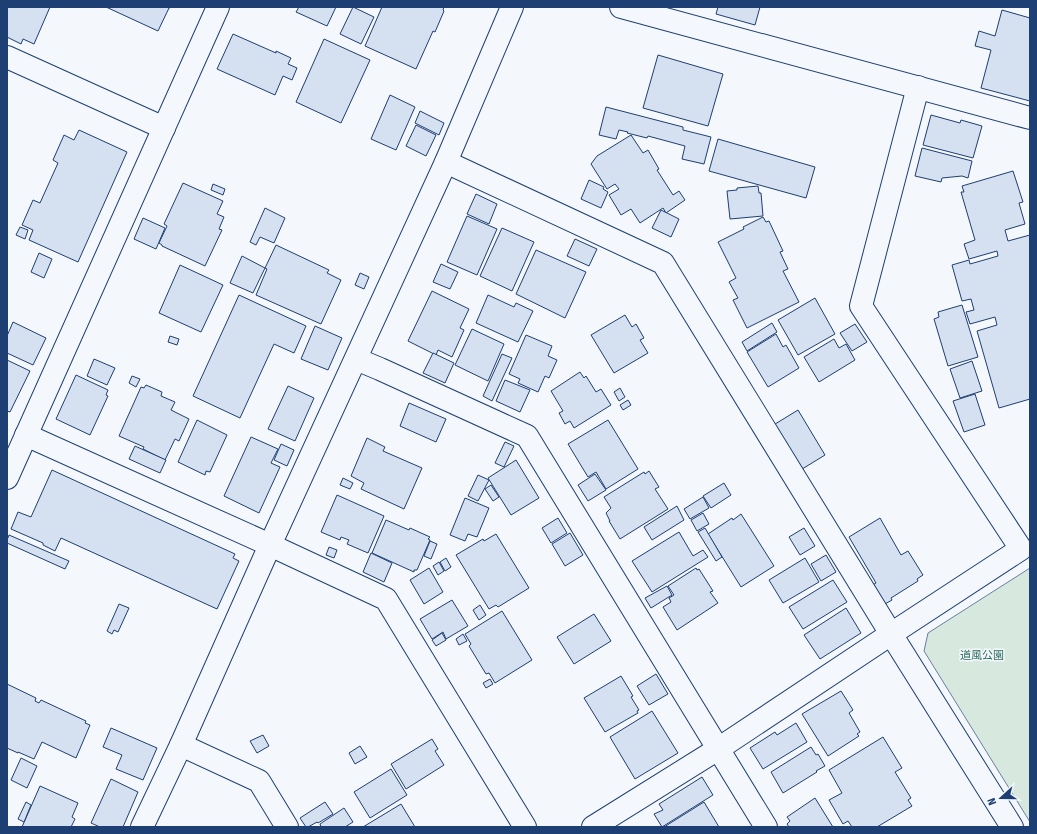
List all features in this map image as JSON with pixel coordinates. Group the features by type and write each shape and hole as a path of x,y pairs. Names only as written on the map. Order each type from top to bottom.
{"street":[{"path":"7,478 218,7"},
{"path":"142,827 181,745 270,545 446,162 512,7"},
{"path":"621,7 1030,118"},
{"path":"7,57 164,128"},
{"path":"593,827 718,749 1020,548 861,306 918,87"},
{"path":"446,162 663,263 891,634 1012,827"},
{"path":"356,359 527,436 766,827"},
{"path":"26,435 386,599 525,827"},
{"path":"181,745 259,781 287,827"}],"green space":[{"name":"道風公園","path":"1030,568 1030,822 924,651 928,633"}],"building":[{"path":"7,7 50,7 34,44 23,39 21,44 7,37"},
{"path":"106,7 171,7 169,8 158,31"},
{"path":"299,7 336,7 327,26 296,12"},
{"path":"353,7 374,17 361,44 340,34"},
{"path":"382,7 444,7 444,11 435,32 433,31 416,69 365,46"},
{"path":"718,7 760,7 755,25 716,14"},
{"path":"1002,10 1030,18 1030,101 981,88 991,50 975,46 979,31 995,36"},
{"path":"233,34 291,58 288,64 297,68 292,80 283,76 275,95 217,69"},
{"path":"324,39 370,60 341,123 296,102"},
{"path":"658,55 723,74 708,126 643,108"},
{"path":"390,95 415,107 396,150 371,139"},
{"path":"606,107 683,127 683,130 711,137 704,164 682,159 685,146 619,130 616,139 599,135"},
{"path":"420,111 444,123 439,135 415,123"},
{"path":"931,115 960,123 961,120 982,126 973,158 923,145"},
{"path":"416,125 436,135 426,156 406,146"},
{"path":"79,130 127,152 78,262 29,240 33,230 22,225 33,200 40,203 58,163 53,160 64,135 74,140"},
{"path":"631,135 643,153 648,150 659,169 657,170 673,195 679,191 685,200 666,213 663,208 640,223 631,209 621,215 609,195 619,189 615,184 607,189 591,164 597,156"},
{"path":"718,139 815,167 806,198 709,171"},
{"path":"922,148 972,161 968,178 962,176 942,178 941,182 915,176"},
{"path":"1013,171 1023,202 1019,203 1025,224 1005,230 1008,241 1030,235 1030,399 999,408 977,331 997,325 995,317 970,324 966,312 974,310 971,299 962,301 952,265 969,260 970,264 998,256 997,251 969,259 964,244 975,240 961,192 964,192 962,186"},
{"path":"589,180 604,187 603,189 608,192 601,208 581,199"},
{"path":"183,183 223,201 217,214 224,217 219,229 222,230 205,266 162,246 159,243 167,226 164,224"},
{"path":"213,184 225,189 223,195 211,190"},
{"path":"758,186 759,193 761,193 763,216 730,219 727,191 737,190 737,188"},
{"path":"476,194 497,204 489,224 467,214"},
{"path":"265,208 285,218 274,243 260,237 256,245 250,242"},
{"path":"661,210 679,219 671,237 652,228"},
{"path":"467,216 497,229 477,275 447,262"},
{"path":"763,217 766,222 769,221 783,251 780,252 788,269 783,271 799,302 747,328 733,300 738,298 729,282 736,278 718,242 744,229 743,227"},
{"path":"143,218 165,228 156,249 134,239"},
{"path":"20,227 28,230 25,239 16,235"},
{"path":"502,228 534,242 512,291 480,276"},
{"path":"575,239 597,249 589,266 567,256"},
{"path":"276,245 329,270 327,273 341,280 321,324 256,295 267,269 265,268"},
{"path":"536,250 586,272 565,318 516,294"},
{"path":"39,253 52,259 44,278 31,272"},
{"path":"242,256 265,268 253,293 230,283"},
{"path":"441,264 458,272 450,289 433,282"},
{"path":"180,265 223,285 201,332 159,313"},
{"path":"360,273 369,277 364,289 355,285"},
{"path":"432,291 469,309 460,328 464,330 452,357 438,350 436,355 408,341"},
{"path":"239,295 306,326 294,353 274,344 240,418 193,396"},
{"path":"488,295 514,307 516,303 533,311 518,342 476,323"},
{"path":"815,298 835,334 798,355 778,320"},
{"path":"962,305 978,357 948,366 934,319 939,317 938,312"},
{"path":"625,315 632,327 636,324 644,338 640,340 648,353 614,373 591,335"},
{"path":"13,322 46,338 33,365 7,353 7,336"},
{"path":"772,323 777,332 747,351 742,342"},
{"path":"855,324 867,342 852,351 840,333"},
{"path":"315,326 342,338 328,370 301,359"},
{"path":"472,329 504,344 488,381 455,365"},
{"path":"776,334 783,347 786,345 799,368 768,387 747,352"},
{"path":"526,335 552,346 548,356 557,360 549,378 545,376 538,392 518,383 520,379 509,374"},
{"path":"170,336 179,339 177,345 168,342"},
{"path":"834,339 839,348 846,344 855,360 819,382 804,357"},
{"path":"433,353 454,363 445,383 423,373"},
{"path":"502,354 512,358 492,401 483,396"},
{"path":"94,359 115,368 107,385 87,376"},
{"path":"7,360 30,371 10,412 7,411"},
{"path":"972,361 982,391 960,398 950,369"},
{"path":"580,372 584,378 586,376 596,392 601,389 611,405 574,428 570,421 565,424 559,413 563,411 551,391"},
{"path":"76,375 108,390 106,395 108,396 90,435 56,419"},
{"path":"132,376 140,379 136,387 129,383"},
{"path":"505,380 530,390 520,412 496,401"},
{"path":"146,385 162,392 161,396 175,402 171,410 189,419 179,441 175,439 165,460 143,449 144,447 119,436 141,387 144,388"},
{"path":"288,386 314,398 295,441 268,429"},
{"path":"620,388 625,397 619,401 614,392"},
{"path":"975,394 985,425 964,432 953,401"},
{"path":"628,400 631,405 623,410 620,405"},
{"path":"409,403 446,419 436,442 400,426"},
{"path":"798,410 825,455 794,474 767,429"},
{"path":"197,420 227,435 210,472 206,471 205,475 178,462"},
{"path":"608,420 638,469 606,489 596,472 588,477 568,444"},
{"path":"251,437 278,449 271,463 280,467 259,513 224,496"},
{"path":"367,438 385,447 383,451 422,468 404,509 361,489 364,483 351,476"},
{"path":"505,442 514,446 504,467 495,463"},
{"path":"281,444 294,450 287,466 274,460"},
{"path":"135,446 166,460 160,473 129,459"},
{"path":"516,460 539,498 511,515 488,478"},
{"path":"52,470 235,554 233,558 239,561 217,609 61,538 55,551 43,545 43,543 11,529 18,512 31,517"},
{"path":"649,471 659,487 655,489 668,509 620,539 609,521 606,513 611,508 604,497 644,472 645,474"},
{"path":"595,474 606,490 588,501 578,485"},
{"path":"478,475 489,480 478,501 468,496"},
{"path":"343,478 353,483 350,489 340,485"},
{"path":"724,483 731,495 711,508 703,496"},
{"path":"491,485 499,497 493,501 485,489"},
{"path":"337,495 384,516 368,553 347,544 349,540 341,537 340,540 321,532"},
{"path":"703,497 709,508 690,519 684,509"},
{"path":"465,498 489,508 477,537 468,534 465,541 450,535"},
{"path":"677,506 684,520 652,540 644,527"},
{"path":"703,513 709,524 697,531 691,520"},
{"path":"741,514 774,566 741,587 708,534 732,518 733,520"},
{"path":"558,518 567,533 551,543 542,528"},
{"path":"880,518 901,555 908,551 923,575 917,579 918,581 891,598 892,600 878,608 866,589 876,583 849,537"},
{"path":"386,520 430,537 417,570 414,570 414,572 372,553"},
{"path":"705,528 722,557 716,561 698,532"},
{"path":"804,528 815,546 800,555 789,537"},
{"path":"679,532 693,556 703,550 708,557 652,592 632,561"},
{"path":"570,533 583,555 565,566 552,544"},
{"path":"496,534 529,588 498,607 496,605 489,609 456,555 483,539 484,541"},
{"path":"9,535 69,561 65,569 7,543"},
{"path":"430,541 437,544 431,559 424,556"},
{"path":"329,547 337,550 334,558 326,555"},
{"path":"371,553 392,563 384,582 363,572"},
{"path":"826,555 836,572 821,581 811,564"},
{"path":"446,558 451,567 445,571 440,562"},
{"path":"805,558 819,582 783,603 769,580"},
{"path":"439,562 444,571 438,575 433,566"},
{"path":"429,568 443,592 424,604 410,580"},
{"path":"696,568 697,570 699,569 713,591 710,592 718,603 677,630 663,607 671,602 669,598 674,595 668,586"},
{"path":"833,580 847,602 803,629 789,607"},
{"path":"667,586 672,595 651,608 645,598"},
{"path":"452,600 468,626 446,639 443,632 432,639 420,619"},
{"path":"119,604 129,608 118,632 114,630 112,634 107,631"},
{"path":"480,605 486,615 479,620 473,610"},
{"path":"846,608 861,633 820,659 804,635"},
{"path":"502,611 532,660 495,683 489,673 486,674 469,646 471,644 465,634"},
{"path":"594,614 611,641 574,664 557,637"},
{"path":"442,633 446,640 436,646 432,640"},
{"path":"463,634 467,641 459,645 456,639"},
{"path":"656,674 668,694 649,705 637,686"},
{"path":"621,676 633,696 631,697 639,710 637,711 638,713 605,732 584,698"},
{"path":"490,679 493,684 486,688 483,683"},
{"path":"7,684 36,698 35,701 39,703 41,700 86,721 85,723 90,725 76,758 42,742 34,759 7,748"},
{"path":"841,691 853,710 849,713 860,732 857,734 859,736 828,756 802,714"},
{"path":"652,711 678,753 635,779 610,737"},
{"path":"796,723 807,742 763,769 750,748 775,732 777,735"},
{"path":"111,728 157,748 143,780 116,769 122,755 103,747"},
{"path":"263,735 269,746 257,753 250,741"},
{"path":"883,737 902,768 895,772 911,798 908,800 912,806 877,827 852,827 848,821 843,824 829,800 842,793 829,770"},
{"path":"432,739 438,749 435,751 444,765 406,789 391,764"},
{"path":"360,746 367,757 355,764 349,753"},
{"path":"811,747 816,755 818,754 825,766 783,793 771,772"},
{"path":"21,758 37,766 27,788 11,780"},
{"path":"391,769 407,795 370,818 354,792"},
{"path":"702,777 713,795 662,827 654,814 663,810 659,804"},
{"path":"111,779 138,792 123,827 100,827 91,823"},
{"path":"40,786 78,803 72,817 75,819 71,827 22,827"},
{"path":"815,798 833,827 789,827 787,824 790,821 787,817"},
{"path":"26,802 31,805 24,822 18,819"},
{"path":"325,802 333,814 318,823 317,822 306,827 300,818"},
{"path":"704,802 719,827 664,827"},
{"path":"401,804 415,827 363,827"},
{"path":"344,808 353,822 345,827 321,827 320,824"}]}
